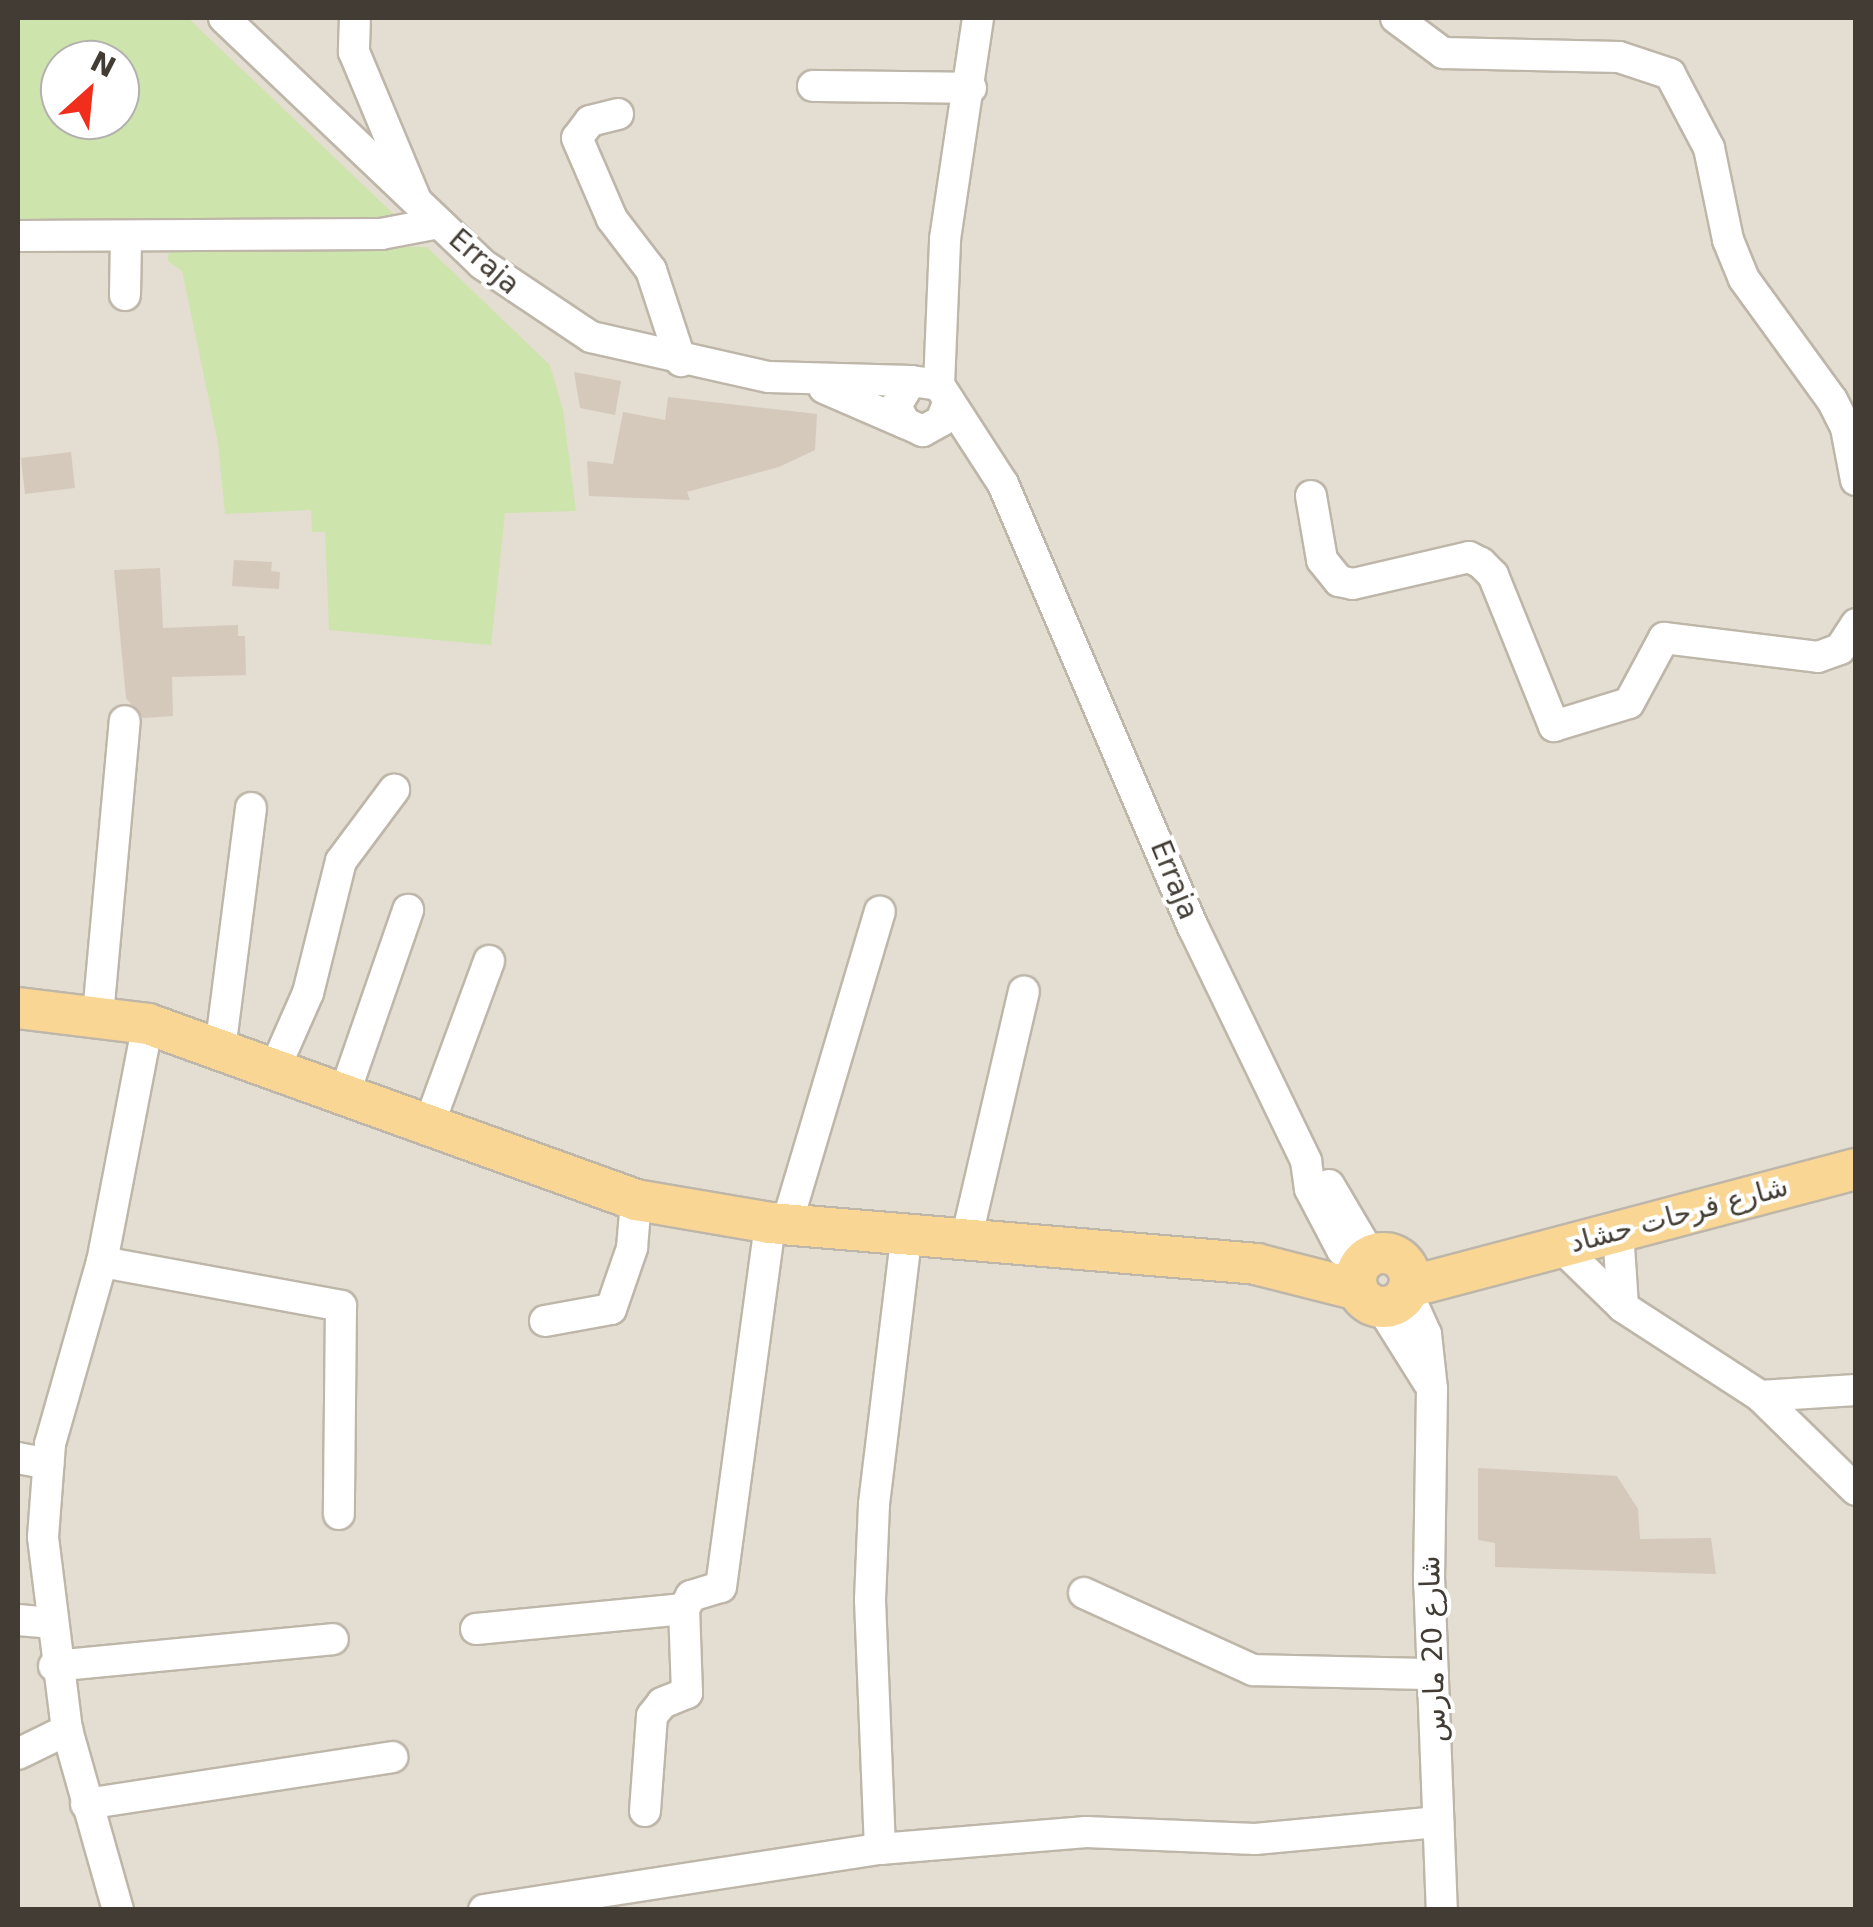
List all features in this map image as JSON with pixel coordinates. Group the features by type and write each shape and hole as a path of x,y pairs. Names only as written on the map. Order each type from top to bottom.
{"main road":[{"name":"شارع فرحات حشاد","path":"18,1008 98,1014 148,1024 636,1200 778,1223 908,1230 1256,1264 1278,1258 1381,1279 1487,1272 1502,1262 1856,1169"}],"street":[{"name":"Erraja","path":"224,18 439,223 519,293 578,330 682,361 812,383"},
{"path":"355,18 354,52 416,200"},
{"path":"914,427 941,421 929,387 939,323 944,239 971,88 978,18"},
{"path":"1396,18 1443,53 1619,57 1670,74 1709,148 1728,240 1744,278 1832,400 1846,428 1856,480"},
{"path":"814,86 971,88"},
{"path":"618,114 590,121 577,138 612,219 651,270 682,361"},
{"path":"18,236 381,234 439,223"},
{"path":"125,295 126,238"},
{"path":"812,383 929,387"},
{"path":"812,383 964,451 1003,484"},
{"name":"Erraja","path":"929,387 1003,484 1194,928 1306,1160 1326,1180 1381,1279"},
{"path":"914,427 898,396 929,387"},
{"path":"1311,496 1322,560 1339,581 1353,584 1469,557 1481,562 1493,575 1554,726 1628,702 1664,638 1818,657 1840,649 1856,624"},
{"path":"98,1014 125,722"},
{"path":"274,1070 308,993 341,861 394,790"},
{"path":"220,1050 251,808"},
{"path":"344,1095 408,910"},
{"path":"645,1811 652,1716 662,1703 686,1694 684,1608 691,1596 715,1591 726,1579 778,1223 880,912"},
{"path":"428,1128 489,962"},
{"path":"967,1236 1024,992"},
{"path":"118,1910 86,1804 54,1666 44,1537 48,1464 63,1389 102,1262 148,1024"},
{"path":"545,1321 611,1309 632,1248 636,1200"},
{"path":"880,1849 870,1600 874,1504 908,1230"},
{"path":"1618,1231 1623,1306"},
{"path":"1561,1247 1623,1306 1760,1396 1856,1490"},
{"path":"102,1262 341,1306 340,1514"},
{"name":"شارع 20 مارس","path":"1381,1279 1426,1334 1432,1389 1433,1674 1442,1910"},
{"path":"1760,1396 1856,1390"},
{"path":"18,1458 48,1464"},
{"path":"1084,1594 1253,1670 1433,1674"},
{"path":"476,1629 684,1608"},
{"path":"18,1620 51,1624"},
{"path":"54,1666 333,1639"},
{"path":"18,1754 67,1730"},
{"path":"86,1804 392,1756"},
{"path":"484,1910 880,1849 1086,1832 1255,1838 1438,1822"}],"shaded area":[{"path":"18,18 1855,18 1855,1909 18,1909"}],"green space":[{"path":"18,18 188,18 399,219 207,227 18,220"},
{"path":"169,246 427,247 550,365 563,410 576,511 505,513 491,645 329,630 325,532 312,532 311,510 225,514 218,443 182,271 168,261"}],"building":[{"path":"574,372 621,381 615,415 580,408"},
{"path":"668,397 817,414 815,450 779,467 687,492 690,500 589,496 587,461 613,464 623,412 665,420"},
{"path":"71,452 75,488 25,494 21,458"},
{"path":"234,560 272,562 271,571 280,572 279,589 232,586"},
{"path":"160,568 163,628 238,625 238,636 245,636 246,675 172,677 173,716 143,718 126,698 114,570"},
{"path":"1478,1468 1617,1476 1638,1509 1640,1539 1711,1538 1716,1574 1495,1567 1495,1543 1478,1540"}]}
